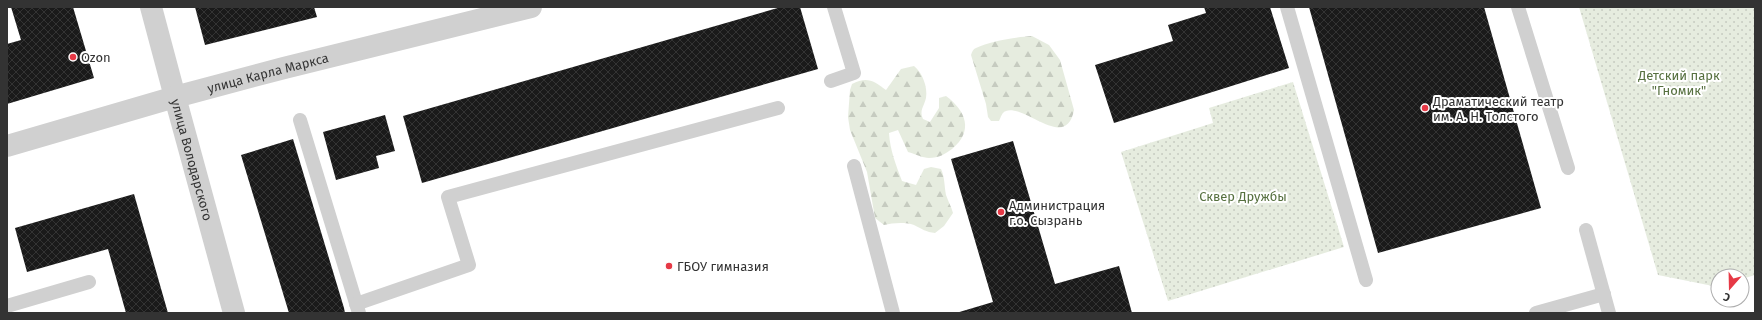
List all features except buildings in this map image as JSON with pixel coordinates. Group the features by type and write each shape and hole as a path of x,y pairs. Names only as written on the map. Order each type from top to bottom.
{"street":[{"name":"улица Володарского","path":"151,7 234,313"},
{"name":"улица Карла Маркса","path":"7,146 175,97 284,68 531,7"}],"lane":[{"path":"831,81 854,73 834,7"},
{"path":"1287,7 1366,280"},
{"path":"1518,7 1568,168"},
{"path":"300,120 358,309 469,265 448,197 778,108"},
{"path":"854,166 893,313"},
{"path":"1586,230 1609,313"},
{"path":"7,306 89,282"},
{"path":"1536,313 1604,294"}],"green space":[{"name":"Детский парк \"Гномик\"","path":"1579,7 1755,7 1755,275 1750,277 1750,268 1710,268 1710,285 1658,275"},
{"path":"1032,36 1049,45 1060,60 1074,110 1070,122 1063,127 1054,127 1044,124 1024,114 1014,111 1006,111 999,121 991,121 988,117 986,104 971,55 973,51 975,48 996,41"},
{"path":"914,66 922,76 926,89 926,98 922,111 923,119 930,122 939,108 939,98 946,96 958,108 965,121 963,135 959,142 947,153 933,158 908,152 898,130 889,133 892,151 902,181 916,185 924,169 931,167 941,169 946,195 953,213 944,226 935,233 907,223 884,225 875,218 867,172 850,130 848,117 850,90 852,84 866,80 878,84 886,90 901,69"},
{"name":"Сквер Дружбы","path":"1293,82 1344,247 1168,301 1121,152 1213,123 1209,108"}],"place":[{"name":"Ozon","path":"73,57"},
{"name":"Драматический театр им. А. Н. Толстого","path":"1425,108"},
{"name":"Администрация г.о. Сызрань","path":"1001,212"},
{"name":"ГБОУ гимназия","path":"669,266"}]}
